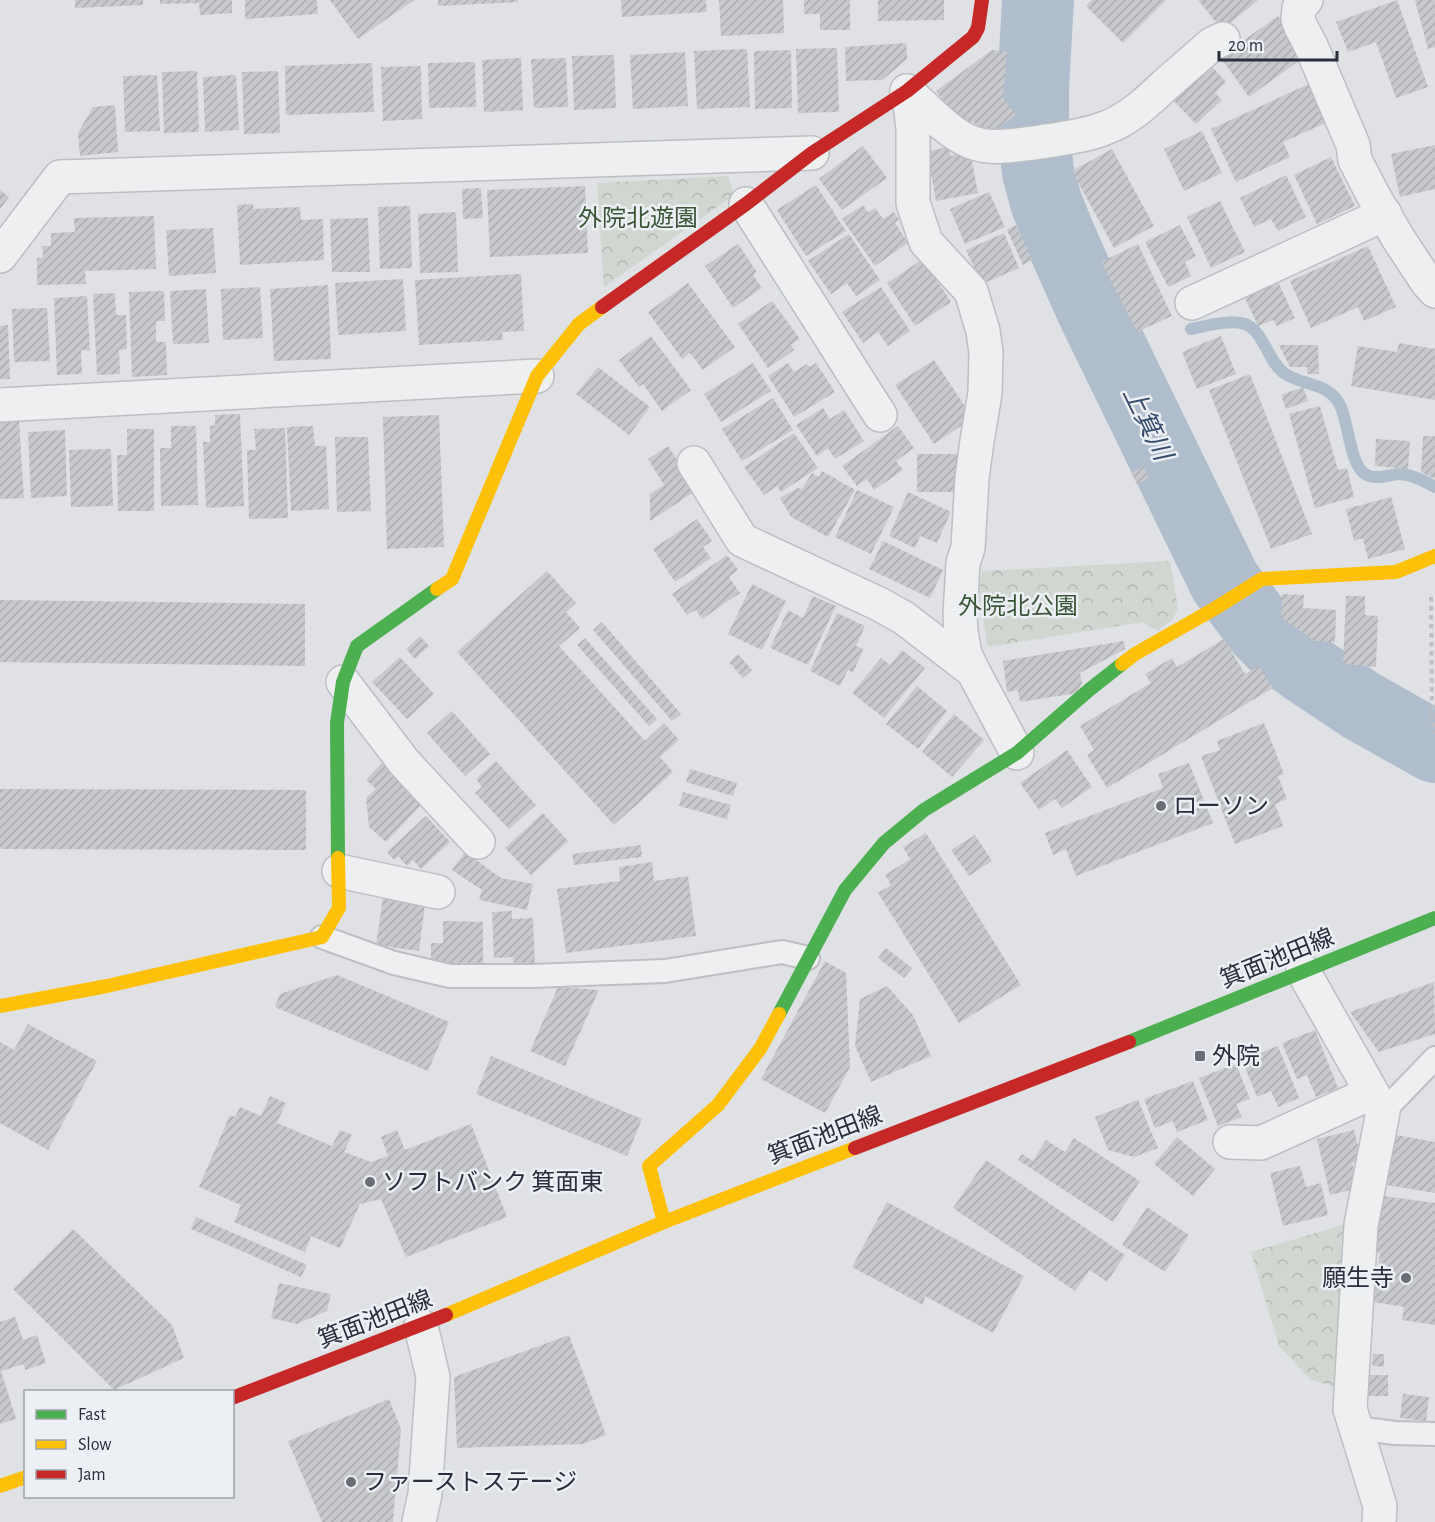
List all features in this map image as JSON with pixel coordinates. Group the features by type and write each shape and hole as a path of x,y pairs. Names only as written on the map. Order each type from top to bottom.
{"street":[{"path":"0,1006 106,986 322,937 339,908 338,723 343,682 357,646 452,579 537,376 579,324 746,204 812,153 881,110 976,34 982,0"},
{"path":"1306,0 1299,8 1298,19 1353,145 1355,160 1403,247 1435,291"},
{"path":"907,91 945,126 970,142 993,146 1034,143 1091,133 1121,121 1143,106 1212,44 1223,39"},
{"path":"907,91 913,129 913,203 926,242 971,291 984,331 985,393 974,469 968,548 963,563 961,632 965,654 1017,753"},
{"path":"0,256 60,177 812,153"},
{"path":"746,204 880,415"},
{"path":"1192,303 1385,214"},
{"path":"0,405 537,376"},
{"path":"694,463 742,540 904,618 974,671"},
{"path":"664,1222 649,1166 718,1105 760,1049 845,890 884,843 924,810 1017,753 1089,690 1135,654 1215,609 1262,579 1396,572 1433,557"},
{"path":"343,682 404,762 478,842"},
{"path":"339,871 438,892"},
{"name":"箕面池田線","path":"234,1397 421,1326 664,1222 1190,1018 1435,918"},
{"path":"1303,971 1377,1102 1361,1225 1350,1409 1380,1506 1379,1522"},
{"path":"1230,1142 1261,1143 1377,1102"},
{"path":"419,1522 425,1494 433,1377 421,1326"},
{"path":"0,1486 24,1478"}],"lane":[{"path":"322,937 394,963 450,976 532,976 665,970 782,952 808,958"},
{"path":"1377,1102 1435,1058"},
{"path":"1356,1428 1395,1433 1435,1434"}],"path":[{"path":"1433,557 1432,716 1435,734"}],"green space":[{"name":"外院北遊園","path":"728,176 734,195 604,287 597,183"},
{"name":"外院北公園","path":"1170,561 1178,608 1173,619 1158,631 1143,622 988,647 979,595 982,571"},
{"path":"1346,1224 1337,1387 1311,1380 1279,1346 1251,1252"}],"building":[{"path":"75,0 143,0 143,5 75,8"},
{"path":"160,0 232,0 232,13 200,15 199,3 160,4"},
{"path":"245,0 317,0 318,14 245,19"},
{"path":"330,0 414,0 358,39"},
{"path":"438,0 518,0 518,2 438,6"},
{"path":"621,0 706,0 707,12 622,17"},
{"path":"719,0 783,0 784,33 721,36"},
{"path":"804,0 850,0 850,30 820,30 820,14 804,14"},
{"path":"878,0 944,0 944,20 878,21"},
{"path":"1092,0 1166,0 1123,43 1086,6"},
{"path":"1198,0 1258,0 1222,30"},
{"path":"1397,0 1428,87 1396,98 1376,42 1348,52 1336,22"},
{"path":"1415,0 1435,0 1435,47 1428,49"},
{"path":"1278,16 1307,55 1249,97 1220,57"},
{"path":"906,43 907,59 882,80 846,81 845,47"},
{"path":"837,48 839,112 798,113 796,49"},
{"path":"747,49 750,107 697,109 694,51"},
{"path":"791,50 792,108 755,109 754,51"},
{"path":"992,50 1007,52 1003,98 1016,115 986,137 973,121 963,128 936,91"},
{"path":"685,52 688,106 633,109 630,55"},
{"path":"614,55 616,108 574,110 572,56"},
{"path":"521,58 523,110 484,112 482,60"},
{"path":"566,58 568,107 534,108 531,59"},
{"path":"475,62 476,107 429,108 428,63"},
{"path":"1208,62 1226,82 1215,93 1222,100 1196,124 1170,97"},
{"path":"372,63 374,112 286,115 285,66"},
{"path":"421,66 422,119 383,121 381,67"},
{"path":"197,71 199,132 164,133 162,72"},
{"path":"278,71 280,133 244,134 242,72"},
{"path":"157,75 160,131 125,132 123,76"},
{"path":"236,75 239,130 205,132 203,77"},
{"path":"1313,82 1330,121 1283,142 1290,157 1236,182 1211,129"},
{"path":"115,105 118,152 80,156 78,133 93,107"},
{"path":"1202,131 1222,173 1184,191 1164,149"},
{"path":"1435,145 1435,189 1400,197 1391,154"},
{"path":"863,146 887,178 842,210 819,179"},
{"path":"949,147 950,156 963,153 964,159 971,157 978,193 936,201 927,151"},
{"path":"1112,149 1154,226 1114,248 1072,171"},
{"path":"1331,157 1355,206 1317,224 1294,175"},
{"path":"1286,175 1306,217 1278,231 1271,219 1254,227 1240,198"},
{"path":"816,185 846,231 806,256 777,210"},
{"path":"585,186 588,253 490,257 487,190"},
{"path":"481,188 483,218 463,219 462,189"},
{"path":"0,190 9,197 0,209"},
{"path":"989,192 1005,227 965,244 950,209"},
{"path":"1220,201 1245,252 1211,268 1187,217"},
{"path":"253,204 253,209 300,207 301,220 323,219 324,260 240,265 237,205"},
{"path":"863,205 868,212 875,208 883,219 894,212 899,220 895,223 908,243 875,266 842,219"},
{"path":"410,206 412,268 380,269 378,207"},
{"path":"456,212 458,272 420,273 418,214"},
{"path":"154,216 156,269 85,271 86,284 37,285 37,258 43,258 42,246 51,246 51,233 75,232 74,218"},
{"path":"368,218 370,272 332,272 330,219"},
{"path":"1016,225 1032,260 1023,265 1007,230"},
{"path":"1180,225 1196,256 1185,262 1191,276 1168,287 1145,242"},
{"path":"213,228 216,273 169,276 166,230"},
{"path":"1004,233 1019,268 982,284 966,250"},
{"path":"849,234 880,280 856,296 847,283 831,294 808,261"},
{"path":"738,244 757,272 753,275 762,288 733,308 705,266"},
{"path":"1138,244 1172,316 1137,332 1101,262"},
{"path":"1368,246 1396,307 1364,321 1358,307 1311,328 1290,281"},
{"path":"923,259 951,302 915,326 887,283"},
{"path":"521,274 524,331 502,332 503,340 419,345 415,280"},
{"path":"403,279 406,331 338,335 335,283"},
{"path":"1278,282 1295,318 1277,326 1273,320 1258,326 1245,298"},
{"path":"688,283 735,347 703,370 690,353 682,359 648,312"},
{"path":"328,285 331,359 274,361 270,289"},
{"path":"260,287 263,338 223,340 221,289"},
{"path":"881,287 910,331 888,346 878,332 863,343 842,312"},
{"path":"206,289 209,343 173,344 170,291"},
{"path":"164,291 165,321 156,321 156,342 166,342 167,375 132,377 129,292"},
{"path":"115,293 116,315 126,315 127,349 119,350 120,374 97,375 93,294"},
{"path":"87,296 90,351 81,350 82,374 57,375 54,298"},
{"path":"772,301 800,339 791,345 794,350 768,368 738,324"},
{"path":"47,308 50,361 14,362 12,309"},
{"path":"8,325 10,379 0,379 0,326"},
{"path":"651,336 691,390 662,411 643,384 639,387 619,360"},
{"path":"1221,336 1236,374 1197,389 1182,352"},
{"path":"1399,343 1435,349 1435,400 1351,386 1358,346 1397,352"},
{"path":"1279,345 1318,345 1319,374 1307,374 1307,367 1290,367"},
{"path":"934,360 973,418 934,444 895,385"},
{"path":"753,363 771,391 721,422 704,394"},
{"path":"788,363 794,372 807,364 810,367 816,363 835,392 794,417 768,376"},
{"path":"598,367 650,407 629,435 576,394"},
{"path":"1250,374 1312,534 1271,549 1209,390"},
{"path":"1303,387 1308,401 1286,409 1281,395"},
{"path":"773,398 793,430 742,461 722,429"},
{"path":"1320,406 1338,470 1347,468 1354,497 1315,508 1289,414"},
{"path":"823,408 830,419 844,410 864,441 835,459 828,448 817,456 796,425"},
{"path":"240,414 244,506 206,508 203,442 210,442 210,426 215,425 215,415"},
{"path":"439,415 444,547 387,549 383,417"},
{"path":"19,420 24,498 0,499 0,421"},
{"path":"171,426 196,426 198,505 161,506 160,448 171,448"},
{"path":"313,426 315,446 326,446 329,509 291,511 287,427"},
{"path":"898,426 914,448 896,461 903,470 874,490 867,479 857,486 842,466"},
{"path":"285,428 288,518 249,519 247,450 256,450 254,429"},
{"path":"127,429 154,429 154,511 118,511 117,455 127,455"},
{"path":"65,430 67,496 31,498 28,432"},
{"path":"794,433 818,468 781,492 777,486 764,495 744,467"},
{"path":"1423,436 1435,436 1435,479 1421,472"},
{"path":"335,437 368,437 371,511 337,512"},
{"path":"1376,439 1410,441 1408,469 1375,466"},
{"path":"668,446 697,490 650,521 650,494 664,485 648,459"},
{"path":"111,449 113,506 71,507 69,450"},
{"path":"917,454 964,454 964,492 917,492"},
{"path":"1144,466 1149,478 1137,484 1131,473"},
{"path":"822,471 855,490 828,537 791,517 780,498 798,488 802,489 812,473 819,477"},
{"path":"857,490 894,507 871,554 835,537"},
{"path":"908,492 951,512 937,543 920,536 915,548 889,536"},
{"path":"1391,497 1405,549 1368,559 1363,538 1354,541 1346,509"},
{"path":"697,519 712,541 703,547 711,558 675,582 653,549"},
{"path":"883,541 943,570 930,598 869,569"},
{"path":"727,555 738,570 729,577 740,593 702,619 696,610 687,615 672,594"},
{"path":"547,571 576,603 566,612 580,628 559,646 645,741 664,723 679,740 660,757 673,772 614,825 457,652"},
{"path":"752,584 786,601 762,650 728,634"},
{"path":"1282,594 1304,595 1303,608 1336,610 1335,642 1314,641 1281,617"},
{"path":"813,596 836,606 808,665 770,648 788,610 803,618"},
{"path":"1346,596 1365,596 1365,615 1378,616 1376,667 1343,664"},
{"path":"0,600 305,604 305,666 0,662"},
{"path":"837,613 865,626 856,646 863,649 853,673 848,670 840,686 810,671"},
{"path":"602,622 681,714 672,721 593,630"},
{"path":"420,636 429,646 415,659 406,649"},
{"path":"585,638 657,719 649,726 577,645"},
{"path":"1224,639 1245,674 1259,666 1273,688 1107,788 1087,755 1094,750 1080,726 1151,683 1145,674 1172,658 1177,667"},
{"path":"1124,641 1125,649 1080,673 1082,683 1077,693 1020,702 1018,690 1007,692 1003,661"},
{"path":"902,650 925,668 884,718 852,693 881,658 890,665"},
{"path":"738,654 752,670 743,678 729,662"},
{"path":"400,657 434,694 407,719 372,682"},
{"path":"917,686 947,711 918,749 886,724"},
{"path":"452,711 490,754 465,776 427,733"},
{"path":"954,714 984,740 952,777 922,752"},
{"path":"1264,723 1284,774 1278,776 1287,799 1275,804 1283,826 1235,844 1201,756 1220,750 1217,741"},
{"path":"1067,750 1092,787 1062,808 1055,799 1039,810 1020,783"},
{"path":"496,761 536,805 509,829 475,793 482,787 476,779"},
{"path":"382,763 423,803 386,842 369,827 366,798 376,789 366,780"},
{"name":"ローソン","path":"1189,763 1213,823 1076,876 1066,849 1053,855 1045,833 1163,788 1158,774"},
{"path":"690,769 737,783 733,796 686,782"},
{"path":"0,789 306,790 306,850 0,849"},
{"path":"683,792 731,805 727,819 679,806"},
{"path":"543,813 568,841 531,875 505,848"},
{"path":"426,816 450,842 421,869 413,860 407,866 398,856 394,860 387,852"},
{"path":"926,833 1021,985 959,1023 878,893 891,885 885,875 910,859 903,847"},
{"path":"975,835 992,861 969,876 951,850"},
{"path":"641,845 642,857 574,865 572,854"},
{"path":"465,852 501,878 533,884 527,910 479,900 482,890 452,870"},
{"path":"652,862 654,881 688,876 696,936 566,953 557,889 620,881 619,867"},
{"path":"383,898 425,904 419,951 376,945"},
{"path":"512,911 512,919 533,918 535,968 514,968 513,957 494,958 492,912"},
{"path":"443,921 483,922 483,964 431,963 431,943 443,943"},
{"path":"886,948 912,968 904,978 878,958"},
{"path":"825,961 846,973 850,1067 825,1113 761,1079"},
{"path":"337,975 449,1022 428,1071 275,1007 280,994"},
{"path":"1434,982 1435,1034 1379,1052 1350,1012"},
{"path":"887,986 913,1015 931,1056 871,1082 855,1046 860,999"},
{"path":"558,987 599,990 565,1066 530,1051"},
{"path":"28,1024 97,1061 48,1150 0,1123 0,1042 14,1050"},
{"path":"1315,1030 1338,1088 1316,1097 1307,1075 1297,1079 1282,1043"},
{"path":"1278,1046 1299,1098 1278,1107 1271,1091 1257,1097 1242,1060"},
{"path":"491,1056 642,1119 627,1156 476,1094"},
{"path":"1236,1064 1250,1099 1236,1104 1242,1117 1218,1126 1199,1078"},
{"path":"1193,1081 1208,1120 1177,1132 1173,1121 1155,1128 1144,1099"},
{"path":"270,1096 286,1103 277,1123 332,1146 340,1130 352,1135 344,1152 371,1162 388,1156 381,1137 397,1130 405,1150 471,1124 507,1217 406,1257 381,1199 360,1204 340,1248 311,1236 305,1252 234,1222 241,1205 199,1187 230,1115 235,1117 240,1107 261,1116"},
{"path":"1138,1100 1158,1148 1134,1157 1108,1150 1095,1117"},
{"path":"1354,1130 1362,1161 1352,1163 1359,1188 1330,1195 1317,1139"},
{"path":"1396,1135 1435,1142 1435,1193 1387,1185"},
{"path":"1177,1137 1215,1169 1193,1196 1154,1164"},
{"path":"1074,1138 1140,1181 1113,1222 1018,1160 1022,1154 1033,1161 1046,1140 1065,1152"},
{"path":"986,1160 1125,1255 1107,1282 1090,1270 1075,1291 953,1208"},
{"path":"1300,1166 1306,1187 1321,1183 1328,1215 1283,1226 1270,1173"},
{"name":"願生寺","path":"1383,1196 1435,1203 1435,1325 1402,1320 1404,1307 1373,1302 1380,1253 1374,1252"},
{"path":"887,1202 1024,1276 993,1333 925,1296 923,1305 852,1267"},
{"path":"1147,1207 1189,1235 1165,1272 1122,1245"},
{"path":"196,1217 307,1265 301,1277 191,1229"},
{"path":"73,1229 172,1325 184,1358 114,1390 13,1289"},
{"path":"279,1283 331,1294 327,1311 297,1324 271,1318"},
{"path":"15,1317 23,1340 37,1335 46,1363 25,1370 24,1364 1,1371 16,1419 0,1424 0,1322"},
{"path":"569,1335 606,1435 583,1444 457,1448 454,1377"},
{"path":"1373,1354 1384,1354 1384,1367 1372,1366"},
{"path":"1367,1375 1388,1375 1388,1396 1367,1396"},
{"path":"1403,1394 1429,1397 1426,1421 1400,1418"},
{"name":"ファーストステージ","path":"389,1399 401,1429 393,1522 322,1522 288,1441"}],"waterway":[{"name":"上箕川","path":"1038,0 1033,127 1038,172 1046,202 1093,311 1225,582 1261,630 1282,651 1362,706 1435,747"},
{"path":"1191,329 1232,322 1245,324 1257,333 1274,362 1284,373 1328,391 1334,396 1342,411 1352,451 1360,469 1365,474 1378,477 1405,475 1435,487"}],"traffic: fast":[{"path":"338,858 337,723 343,682 357,646 437,589"},
{"path":"779,1014 845,890 884,843 924,810 1017,753 1122,664"},
{"path":"1129,1042 1435,918"}],"traffic: slow":[{"path":"437,589 452,579 537,376 579,324 602,307"},
{"path":"1122,664 1135,654 1262,579 1396,572 1435,556"},
{"path":"0,1006 107,986 322,937 339,908 338,858"},
{"path":"664,1222 649,1166 718,1105 760,1049 779,1014"},
{"path":"446,1315 664,1222 855,1148"},
{"path":"0,1486 24,1478"}],"traffic: jam":[{"path":"602,307 746,204 812,153 907,91 973,37 978,28 982,0"},
{"path":"855,1148 1129,1042"},
{"path":"234,1397 446,1315"}],"place":[{"name":"ローソン","path":"1161,806"},
{"name":"外院","path":"1200,1056"},
{"name":"ソフトバンク 箕面東","path":"370,1182"},
{"name":"願生寺","path":"1406,1278"},
{"name":"ファーストステージ","path":"351,1482"}]}
